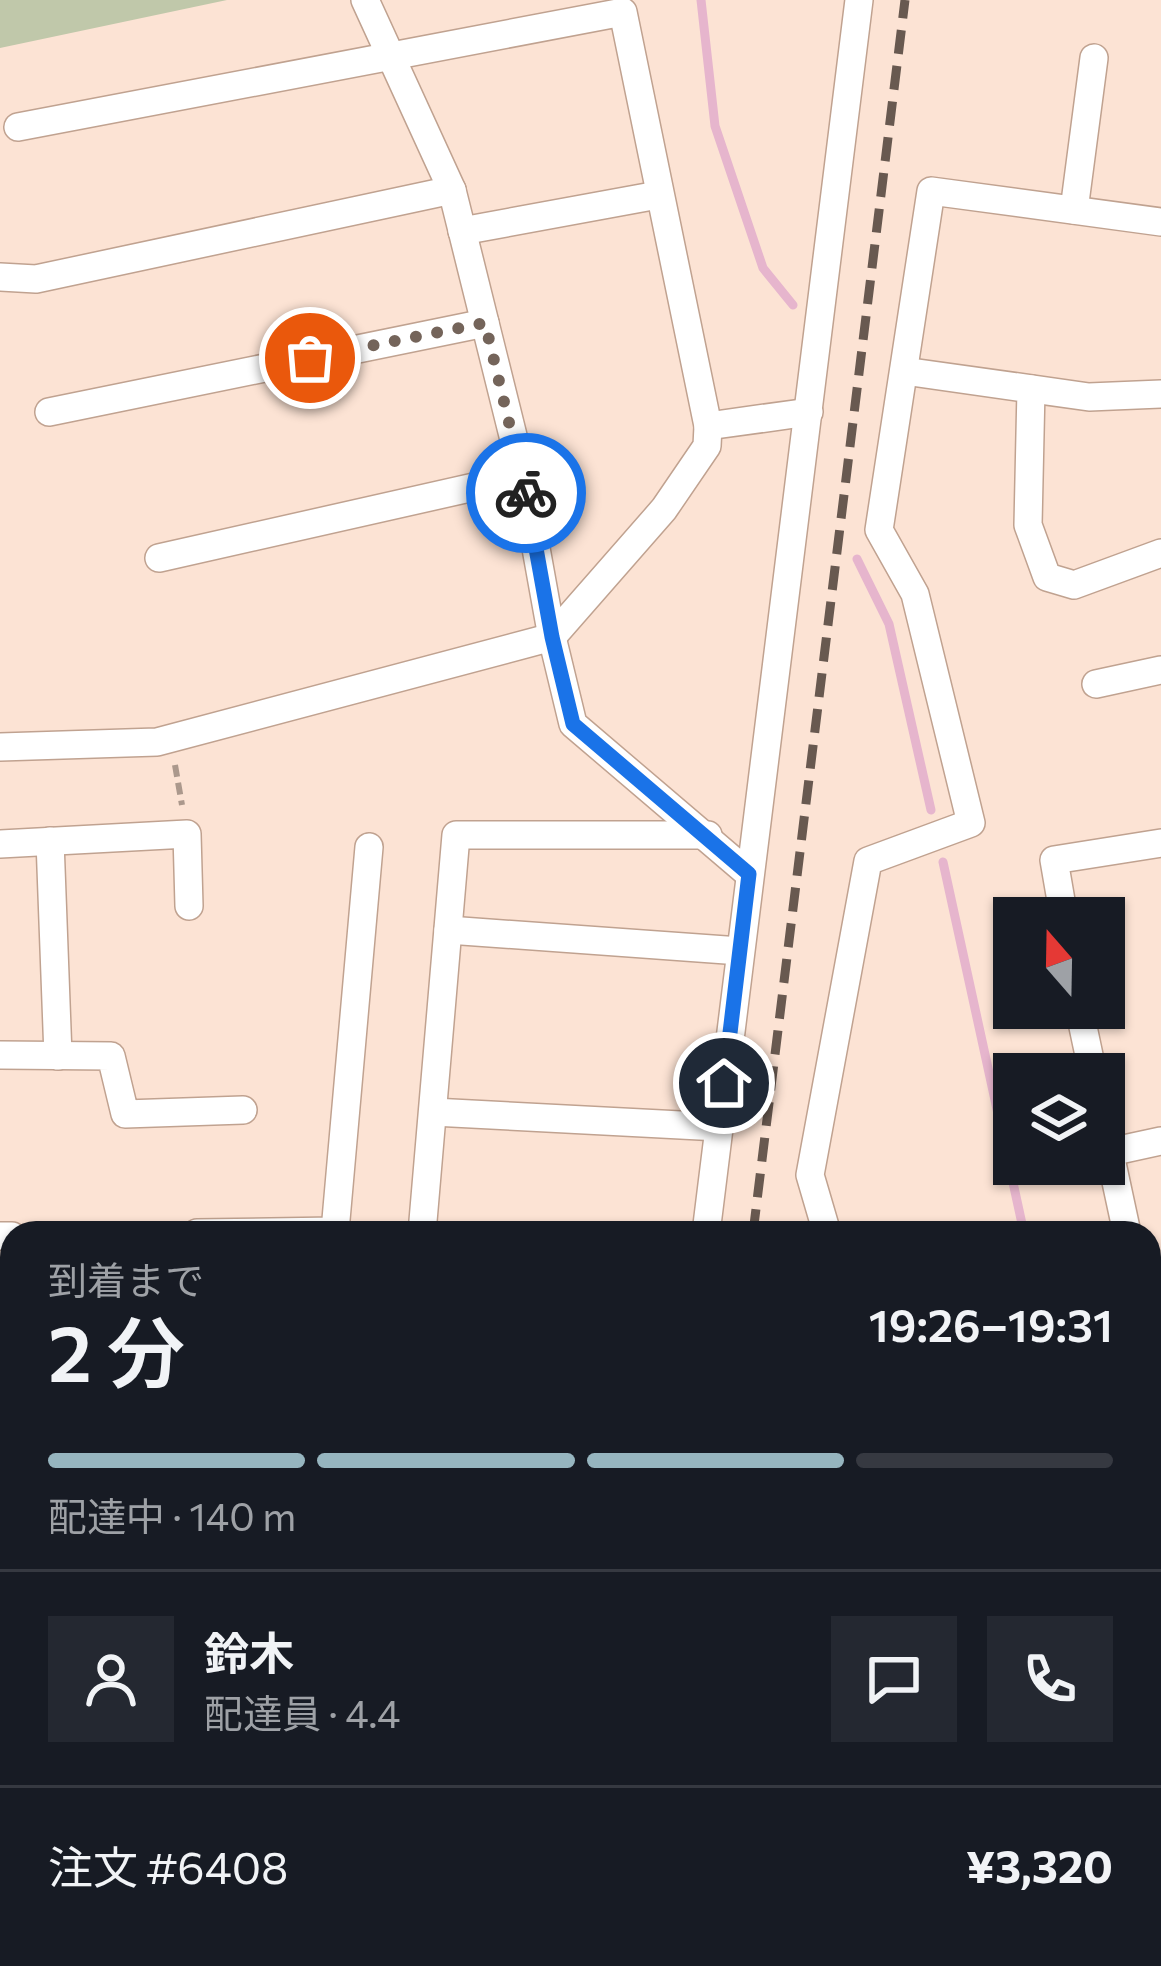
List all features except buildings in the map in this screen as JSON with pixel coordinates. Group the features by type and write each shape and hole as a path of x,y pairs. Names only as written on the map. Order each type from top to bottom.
{"street":[{"path":"365,0 452,190 523,476 573,724 749,874"},
{"path":"707,1221 859,0"},
{"path":"0,747 170,738 552,637 664,509 707,446 708,426 623,12 18,127"},
{"path":"1074,210 1094,58"},
{"path":"0,277 36,279 452,190"},
{"path":"823,1221 810,1175 868,861 971,824 915,594 880,530 932,191 1161,223"},
{"path":"462,231 658,195"},
{"path":"49,412 485,323"},
{"path":"904,371 1089,397 1161,394"},
{"path":"1031,389 1028,525 1047,578 1074,585 1161,553"},
{"path":"708,426 809,412"},
{"path":"159,558 523,476"},
{"path":"1096,684 1161,670"},
{"path":"0,844 188,834 189,906"},
{"path":"424,1221 456,835 708,835"},
{"path":"50,841 58,1056"},
{"path":"1060,897 1054,860 1161,843"},
{"path":"336,1221 369,847"},
{"path":"448,930 740,951"},
{"path":"0,1055 111,1056 125,1114 243,1110"},
{"path":"433,1112 719,1127"},
{"path":"1125,1140 1161,1141"},
{"path":"1116,1185 1124,1221"}],"path":[{"path":"170,738 188,834"}],"green space":[{"path":"0,0 227,0 0,48"}],"waterway":[{"path":"701,0 715,126 763,268 793,305"},
{"path":"857,559 889,624 931,810"},
{"path":"943,862 1021,1221"}],"railway":[{"path":"754,1221 905,0"}],"way so far":[{"path":"310,358 485,323 526,493"}],"route":[{"path":"526,493 573,724 749,874 724,1083"}]}
